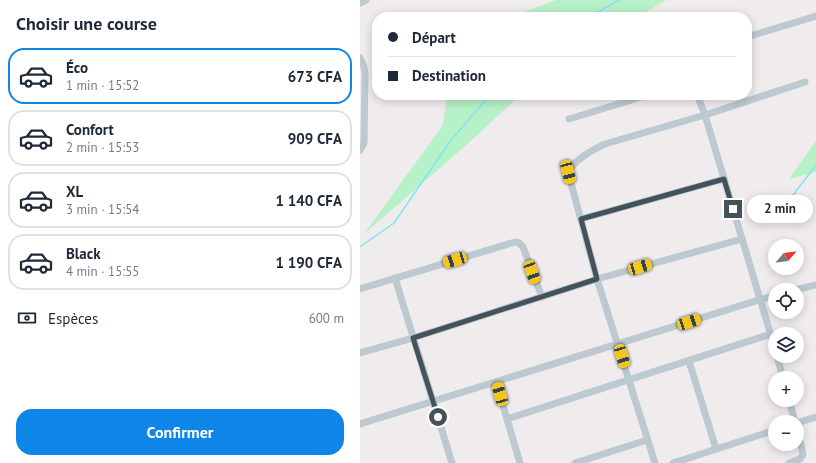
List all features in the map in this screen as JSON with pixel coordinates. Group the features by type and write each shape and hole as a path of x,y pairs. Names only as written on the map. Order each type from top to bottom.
{"street":[{"path":"360,4 366,0"},
{"path":"752,35 816,16"},
{"path":"360,58 364,67 362,86 364,143 360,150"},
{"path":"752,99 805,82"},
{"path":"569,119 632,100"},
{"path":"700,100 769,327"},
{"path":"655,463 597,279 568,172 574,164 596,148 605,144 750,100"},
{"path":"581,219 724,179"},
{"path":"360,353 413,338 597,279 742,239"},
{"path":"360,288 515,242 519,243 523,247 542,297"},
{"path":"395,278 452,463"},
{"path":"804,288 816,285"},
{"path":"360,424 768,297"},
{"path":"507,419 768,335"},
{"path":"689,361 716,449"},
{"path":"496,382 520,463"},
{"path":"804,420 816,417"},
{"path":"673,463 692,460 716,449 768,432"},
{"path":"575,463 591,461 647,440"},
{"path":"789,463 800,459 803,454 802,451"}],"green space":[{"path":"556,0 666,0 646,12 524,12"},
{"path":"446,100 515,100 471,141 364,234 443,125"},
{"path":"816,141 816,172 789,179"}],"waterway":[{"path":"599,12 619,0"},
{"path":"360,247 394,223 451,140 486,100"},
{"path":"787,203 816,165"}],"route":[{"path":"438,417 413,338 597,279 581,219 724,179 733,209"}]}
